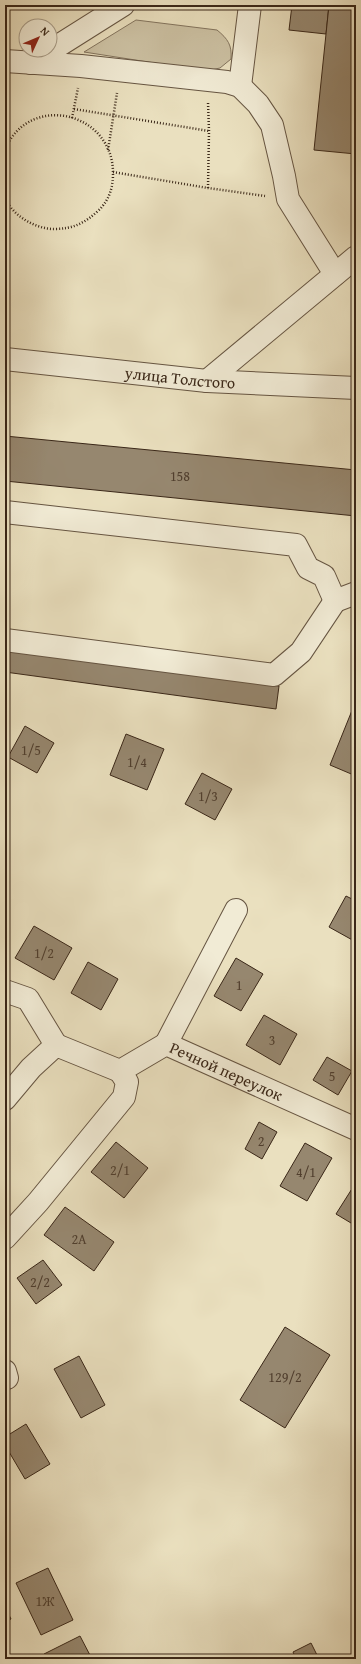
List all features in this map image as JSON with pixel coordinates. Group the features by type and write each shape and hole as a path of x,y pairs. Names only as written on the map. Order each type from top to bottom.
{"street":[{"path":"31,63 123,5"},
{"path":"240,86 250,5"},
{"path":"5,61 81,66 227,82 240,86 258,104 272,125 288,199 335,274"},
{"path":"207,381 356,257"},
{"name":"улица Толстого","path":"5,359 207,381 356,388"},
{"path":"5,512 296,545 308,568 324,576 335,601"},
{"path":"5,640 274,675 302,652 335,601 356,593"},
{"path":"166,1044 236,910"},
{"path":"5,991 28,999 56,1045 120,1071 127,1082 124,1096 38,1202 5,1238"},
{"name":"Речной переулок","path":"120,1071 166,1044 356,1129"},
{"path":"5,1099 31,1068 56,1045"}],"path":[{"path":"72,118 81,66"},
{"path":"108,150 120,71"},
{"path":"207,80 209,131 208,188"},
{"path":"74,109 209,131"},
{"path":"5,149 10,137 30,121 45,115 65,115 87,123 103,138 114,164 113,184 105,204 86,222 67,229 46,229 26,222 7,203 5,198"},
{"path":"113,172 208,188 288,199"}],"shaded area":[{"path":"136,20 217,30 224,36 230,46 231,59 220,68 206,71 84,52"}],"building":[{"path":"292,5 329,5 326,34 289,30"},
{"path":"329,5 356,5 356,154 314,150"},
{"path":"5,436 356,470 356,516 5,481"},
{"path":"5,649 279,686 276,709 5,672"},
{"path":"356,703 356,776 330,765"},
{"path":"25,726 54,743 37,773 8,757"},
{"path":"126,734 164,749 147,790 110,775"},
{"path":"202,773 232,789 215,820 185,804"},
{"path":"346,896 356,901 356,942 329,927"},
{"path":"34,926 72,948 54,980 15,958"},
{"path":"236,958 263,974 241,1011 214,996"},
{"path":"88,962 118,979 101,1010 71,993"},
{"path":"264,1015 297,1034 280,1065 246,1045"},
{"path":"327,1057 352,1071 338,1095 313,1080"},
{"path":"259,1122 277,1132 262,1159 245,1149"},
{"path":"116,1142 148,1168 124,1198 91,1172"},
{"path":"305,1143 332,1158 307,1201 280,1186"},
{"path":"356,1184 356,1226 336,1214"},
{"path":"65,1207 114,1242 94,1271 44,1235"},
{"path":"43,1260 62,1285 36,1304 17,1278"},
{"path":"285,1327 330,1355 285,1428 240,1400"},
{"path":"79,1356 105,1405 81,1418 54,1369"},
{"path":"26,1424 50,1464 25,1479 5,1445 5,1437"},
{"path":"48,1568 73,1620 41,1635 16,1583"},
{"path":"5,1607 11,1619 5,1622"},
{"path":"80,1636 92,1659 47,1659 44,1654"},
{"path":"311,1643 319,1659 296,1659 293,1652"}]}
